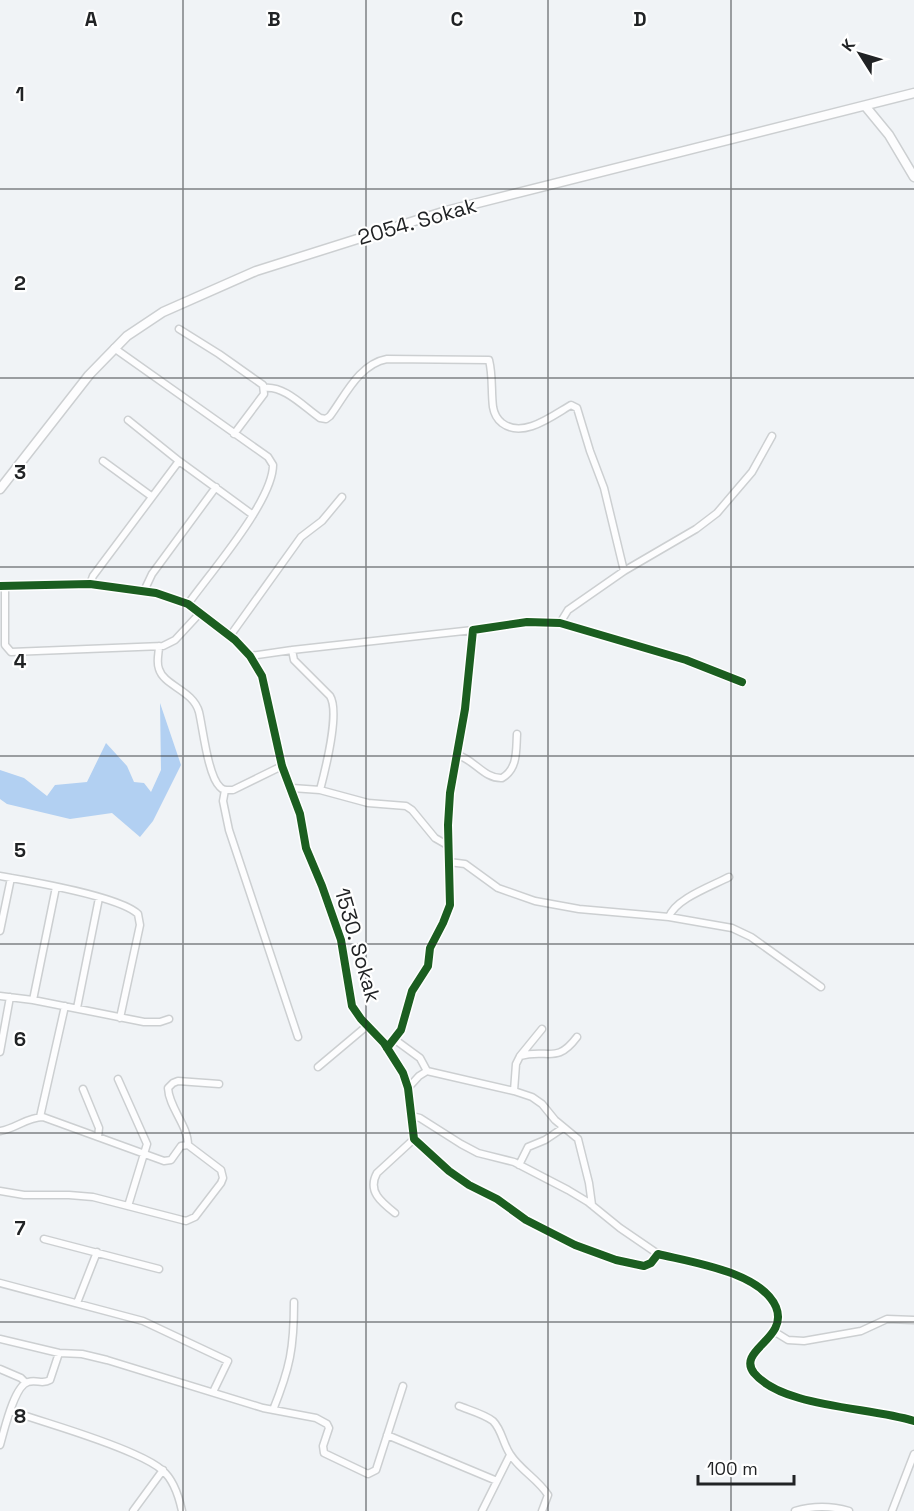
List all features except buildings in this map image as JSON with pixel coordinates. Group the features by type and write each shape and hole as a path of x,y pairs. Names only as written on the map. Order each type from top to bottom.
{"main road":[{"name":"2054. Sokak","path":"0,489 89,375 127,336 163,312 256,271 446,211 866,107 914,93"},
{"path":"866,107 889,135 914,177"}],"street":[{"path":"179,329 251,376 264,388 262,397 234,434"},
{"path":"114,348 268,457 273,465 266,493 188,604"},
{"path":"264,388 279,389 320,418 326,419 364,370 376,362 387,359 489,360 494,411 506,425 526,428 571,405 577,408 606,496 624,571"},
{"path":"128,420 179,461 253,514"},
{"path":"560,623 568,610 624,571 696,530 717,513 745,481 772,436"},
{"path":"103,460 151,496"},
{"path":"90,584 93,576 179,461"},
{"path":"144,591 152,574 216,487"},
{"path":"230,636 301,537 322,521 342,497"},
{"name":"1530. Sokak","path":"2,586 90,584 144,591 188,604 230,636 250,656 262,676 282,766 300,814 306,848 341,940 352,1006 387,1048 403,1073 408,1088 414,1139"},
{"path":"2,586 5,645 9,651 159,646 175,640 200,613"},
{"path":"250,656 527,622 560,623 686,660 742,682"},
{"path":"387,1048 401,1030 412,991 428,966 430,948 450,905 450,793 465,709 472,630"},
{"path":"159,646 159,669 162,675 189,696 196,705 214,778 219,787 232,790 282,766"},
{"path":"292,650 294,660 333,701 329,751 320,790"},
{"path":"457,755 468,759 491,776 502,778 512,769 517,734"},
{"path":"292,789 320,790 368,803 406,806 435,838 449,846"},
{"path":"225,790 222,801 229,830 298,1037"},
{"path":"449,862 465,864 498,888 535,901 579,909 669,917 738,930 821,987"},
{"path":"0,876 56,887 134,910 140,920 120,1018"},
{"path":"669,917 675,907 729,877"},
{"path":"0,931 11,878"},
{"path":"33,1000 56,887"},
{"path":"77,1008 99,898"},
{"path":"0,996 33,1000 152,1023 169,1018"},
{"path":"0,1052 10,997"},
{"path":"40,1117 65,1006"},
{"path":"318,1067 368,1025"},
{"path":"514,1091 516,1064 522,1051 542,1029"},
{"path":"520,1056 534,1053 553,1055 563,1052 576,1037"},
{"path":"394,1039 420,1058 427,1071"},
{"path":"408,1088 427,1071 532,1097 563,1128 578,1139 592,1205"},
{"path":"118,1079 147,1142 128,1206"},
{"path":"188,1145 188,1137 168,1088 178,1081 219,1084"},
{"path":"83,1089 99,1128 98,1137"},
{"path":"412,1116 420,1118 478,1153 505,1159 519,1165 592,1205 658,1254 732,1273 763,1290 773,1301 778,1318 775,1332 756,1351 750,1361 750,1366 756,1376 770,1386 794,1398 914,1421"},
{"path":"0,1131 40,1117 166,1162 173,1158 181,1146 188,1145 219,1168 223,1175 221,1183 195,1217 182,1221 93,1197 24,1195 0,1191"},
{"path":"519,1165 528,1147 545,1140 563,1128"},
{"path":"395,1213 378,1197 373,1188 374,1180 380,1170 414,1139 449,1171 469,1185 497,1199 526,1220 575,1245 616,1260 644,1266 651,1263 658,1254"},
{"path":"44,1239 159,1269"},
{"path":"78,1304 97,1252"},
{"path":"0,1283 153,1325 228,1361 213,1392"},
{"path":"273,1410 291,1356 294,1302"},
{"path":"775,1332 788,1340 804,1341 861,1331 887,1319 914,1320"},
{"path":"0,1340 59,1353 82,1354 107,1360 273,1410 316,1418 325,1422 329,1428 323,1446 324,1453 365,1474 371,1474 376,1470 403,1386"},
{"path":"0,1445 3,1424 11,1411 18,1390 26,1383 33,1381 44,1383 50,1380 59,1353"},
{"path":"0,1370 21,1378 26,1383"},
{"path":"459,1406 493,1421 498,1427 510,1455 548,1495 542,1511"},
{"path":"11,1411 118,1447 151,1462 163,1470 175,1490 182,1511"},
{"path":"387,1436 497,1481"},
{"path":"892,1511 914,1454"},
{"path":"482,1511 510,1455"},
{"path":"133,1511 163,1470"},
{"path":"795,1511 807,1507 849,1511"}],"shaded area":[{"path":"160,703 181,765 153,821 140,837 112,813 70,819 7,804 0,799 0,770 24,778 47,796 55,785 87,782 106,743 127,766 134,782 144,783 151,792 161,770"}],"cycle path":[{"path":"0,586 90,584 156,593 188,604 235,640 250,656 262,676 282,766 300,814 306,848 341,940 352,1006 384,1043 403,1073 408,1088 414,1139 449,1171 469,1185 497,1199 526,1220 575,1245 616,1260 644,1266 651,1263 658,1254 724,1270 756,1285 768,1295 776,1307 778,1318 776,1328 756,1350 750,1365 754,1373 767,1385 806,1400 914,1421"},
{"path":"387,1048 401,1030 412,991 428,966 430,948 450,905 448,825 450,793 465,709 473,630 527,622 560,623 686,660 742,682"}]}
